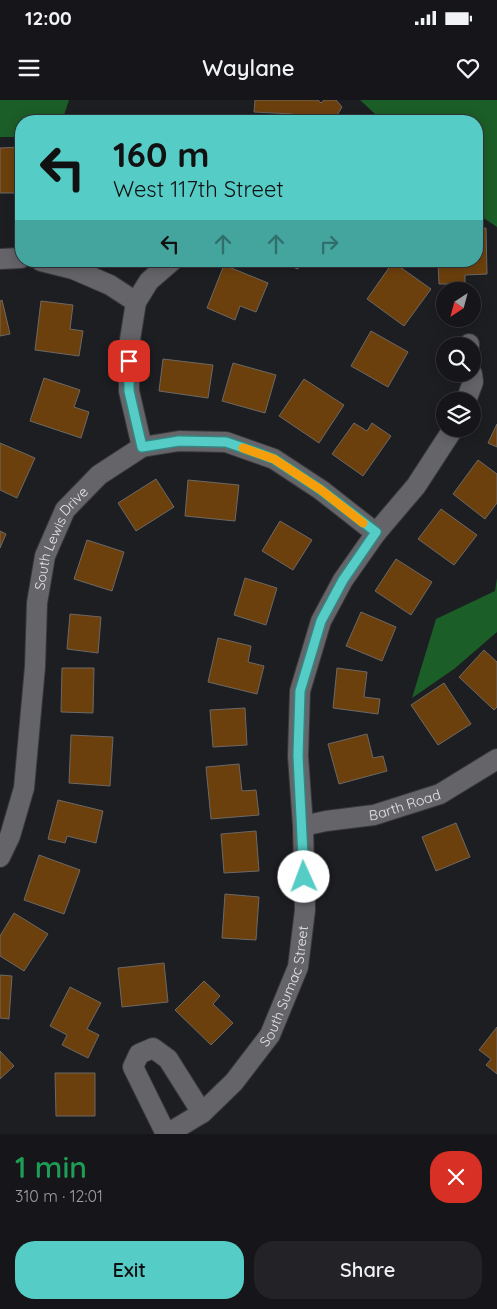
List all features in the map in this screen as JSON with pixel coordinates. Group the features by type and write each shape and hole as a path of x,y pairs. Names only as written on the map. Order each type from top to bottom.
{"street":[{"path":"0,259 15,258"},
{"path":"65,267 110,285 136,302"},
{"path":"165,267 149,281 136,302 129,346 129,391 142,447 179,441 226,442 258,453 274,459 321,490 376,532"},
{"name":"South Sumac Street","path":"202,1113 168,1059 153,1048 139,1054 133,1067 166,1134 202,1113 234,1082 270,1034 298,967 305,910 303,826 298,756 300,691 321,621 343,580 376,532 416,486 449,437"},
{"name":"South Lewis Drive","path":"0,857 10,836 24,788 37,604 45,556 65,510 99,475 142,447"},
{"name":"Barth Road","path":"303,826 374,815 440,794 497,759"}],"green space":[{"path":"0,100 69,100 64,115 15,115 15,137 0,137"},
{"path":"360,100 497,100 497,227 483,218 483,115 375,114"},
{"path":"497,578 497,632 454,669 412,698 436,619 495,591"}],"building":[{"path":"255,100 318,100 321,103 324,100 336,100 342,107 337,115 294,115 254,112"},
{"path":"15,147 15,193 0,193 0,148"},
{"path":"483,228 486,228 487,274 465,275 465,282 439,282 438,267 483,267"},
{"path":"223,267 229,267 268,283 256,312 240,306 235,320 207,308"},
{"path":"389,267 400,267 431,289 404,326 367,299"},
{"path":"2,300 10,334 0,336 0,301"},
{"path":"41,301 73,305 70,329 83,331 79,356 35,350"},
{"path":"371,331 408,352 388,387 351,366"},
{"path":"163,359 213,365 208,398 159,391"},
{"path":"233,363 276,375 265,413 222,401"},
{"path":"44,378 80,390 74,407 89,412 81,438 30,421"},
{"path":"304,379 344,405 319,443 279,416"},
{"path":"354,423 367,431 372,423 391,436 363,476 332,454"},
{"path":"497,424 497,447 488,443"},
{"path":"0,443 35,458 17,498 0,490"},
{"path":"478,460 497,474 497,503 485,519 453,494"},
{"path":"156,479 174,507 136,531 118,503"},
{"path":"188,480 239,485 235,521 185,516"},
{"path":"441,509 477,535 454,565 418,539"},
{"path":"280,521 312,540 293,570 262,551"},
{"path":"0,531 6,534 0,548"},
{"path":"87,540 124,552 112,591 74,579"},
{"path":"396,559 432,582 411,615 375,591"},
{"path":"245,578 277,588 266,625 234,615"},
{"path":"361,612 396,627 382,661 346,646"},
{"path":"70,614 101,617 98,653 67,649"},
{"path":"218,638 251,646 248,662 264,666 257,694 208,682"},
{"path":"484,650 497,662 497,707 494,710 459,677"},
{"path":"62,668 94,668 93,713 61,712"},
{"path":"337,668 367,672 364,697 380,699 378,714 333,708"},
{"path":"444,683 471,724 438,745 411,705"},
{"path":"245,708 247,745 213,747 210,710"},
{"path":"367,734 373,758 383,756 387,771 339,784 328,744"},
{"path":"71,735 113,737 110,786 69,783"},
{"path":"239,764 242,791 256,790 259,815 211,819 206,767"},
{"path":"58,800 103,811 96,843 67,836 65,843 48,839"},
{"path":"456,823 470,857 436,871 422,837"},
{"path":"256,831 259,871 224,873 221,834"},
{"path":"39,855 80,870 64,914 24,900"},
{"path":"225,894 259,897 256,940 222,938"},
{"path":"14,913 48,934 24,971 0,956 0,936"},
{"path":"164,963 168,1002 122,1007 118,968"},
{"path":"0,975 12,976 9,1019 0,1018"},
{"path":"204,981 220,996 213,1004 233,1023 211,1045 175,1010"},
{"path":"70,987 101,1003 87,1029 99,1035 88,1058 62,1045 67,1035 50,1026"},
{"path":"497,1027 497,1074 486,1065 491,1059 479,1050"},
{"path":"0,1051 14,1066 0,1079"},
{"path":"55,1073 95,1073 95,1116 56,1116"}],"slow traffic":[{"path":"243,448 274,459 321,490 363,523"}],"route":[{"path":"129,361 129,391 142,447 179,441 226,442 258,453 274,459 321,490 356,519 376,532 343,580 321,621 300,691 298,756 303,826 304,877"}]}
